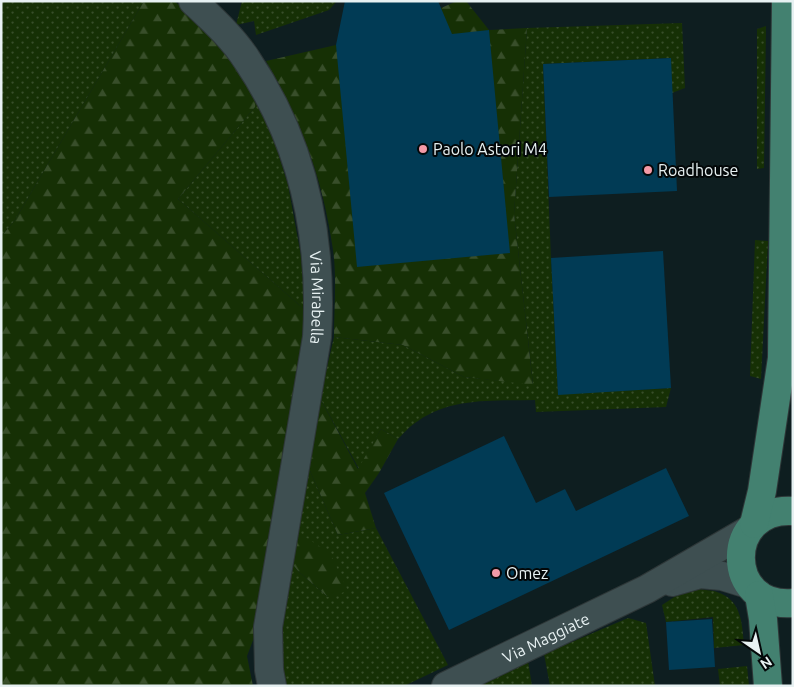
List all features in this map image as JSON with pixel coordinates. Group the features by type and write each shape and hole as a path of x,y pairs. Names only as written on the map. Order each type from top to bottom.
{"main road":[{"path":"768,686 763,619 754,590 742,572 740,557 742,543 751,527 762,491 782,358 786,1"},
{"path":"782,358 793,419"},
{"path":"751,527 772,513 793,511"},
{"path":"754,590 772,602 793,603"}],"street":[{"name":"Via Mirabella","path":"193,1 246,58 272,100 292,143 304,183 317,257 319,298 317,338 268,627 269,670 272,686"},
{"name":"Via Maggiate","path":"446,686 647,589 751,527"},
{"name":"Via Maggiate","path":"647,589 700,574 722,576 754,590"}],"green space":[{"path":"1,1 144,1 15,220 1,237"},
{"path":"144,1 174,1 201,22 232,58 256,99 255,107 178,199 305,310 276,580 247,656 253,686 1,686 1,237 15,220"},
{"path":"242,1 337,1 329,10 256,35 254,21 236,25"},
{"path":"457,1 466,1 489,30 527,28 514,214 533,385 464,377 403,345 334,337 334,261 329,224 323,199 317,175 300,129 266,61 336,45 432,12"},
{"path":"682,23 685,88 672,93 670,58 543,64 558,394 671,388 666,407 536,412 535,400 459,404 431,413 413,425 398,439 381,429 359,469 320,398 334,337 403,345 464,377 533,384 514,214 527,28"},
{"path":"766,26 764,168 757,169 757,29"},
{"path":"256,99 274,140 288,185 301,256 305,310 178,199 255,107"},
{"path":"755,240 768,241 761,379 750,376"},
{"path":"320,398 358,469 381,429 398,439 379,473 365,493 376,528 338,535 307,464"},
{"path":"307,464 338,535 376,528 448,665 404,686 285,686 280,662 283,616 290,561 299,572 328,597 296,531"},
{"path":"296,531 330,553 348,591 328,597 299,572 290,561"},
{"path":"697,589 717,592 731,601 739,614 744,645 714,648 713,617 666,622 662,605 679,594"},
{"path":"628,618 646,623 655,686 550,686 544,654"},
{"path":"528,661 532,686 480,686"},
{"path":"747,666 749,686 720,686 718,669"}],"building":[{"name":"Paolo Astori M4","path":"345,1 438,1 452,34 489,30 510,253 357,267 336,45"},
{"path":"671,58 677,191 549,197 543,64"},
{"path":"663,251 671,388 558,395 551,258"},
{"name":"Omez","path":"504,436 536,503 565,489 576,511 666,468 689,516 449,630 384,493"},
{"path":"712,619 715,667 669,670 666,622"}],"place":[{"name":"Paolo Astori M4","path":"423,149"},
{"name":"Roadhouse","path":"648,170"},
{"name":"Omez","path":"496,573"}]}
